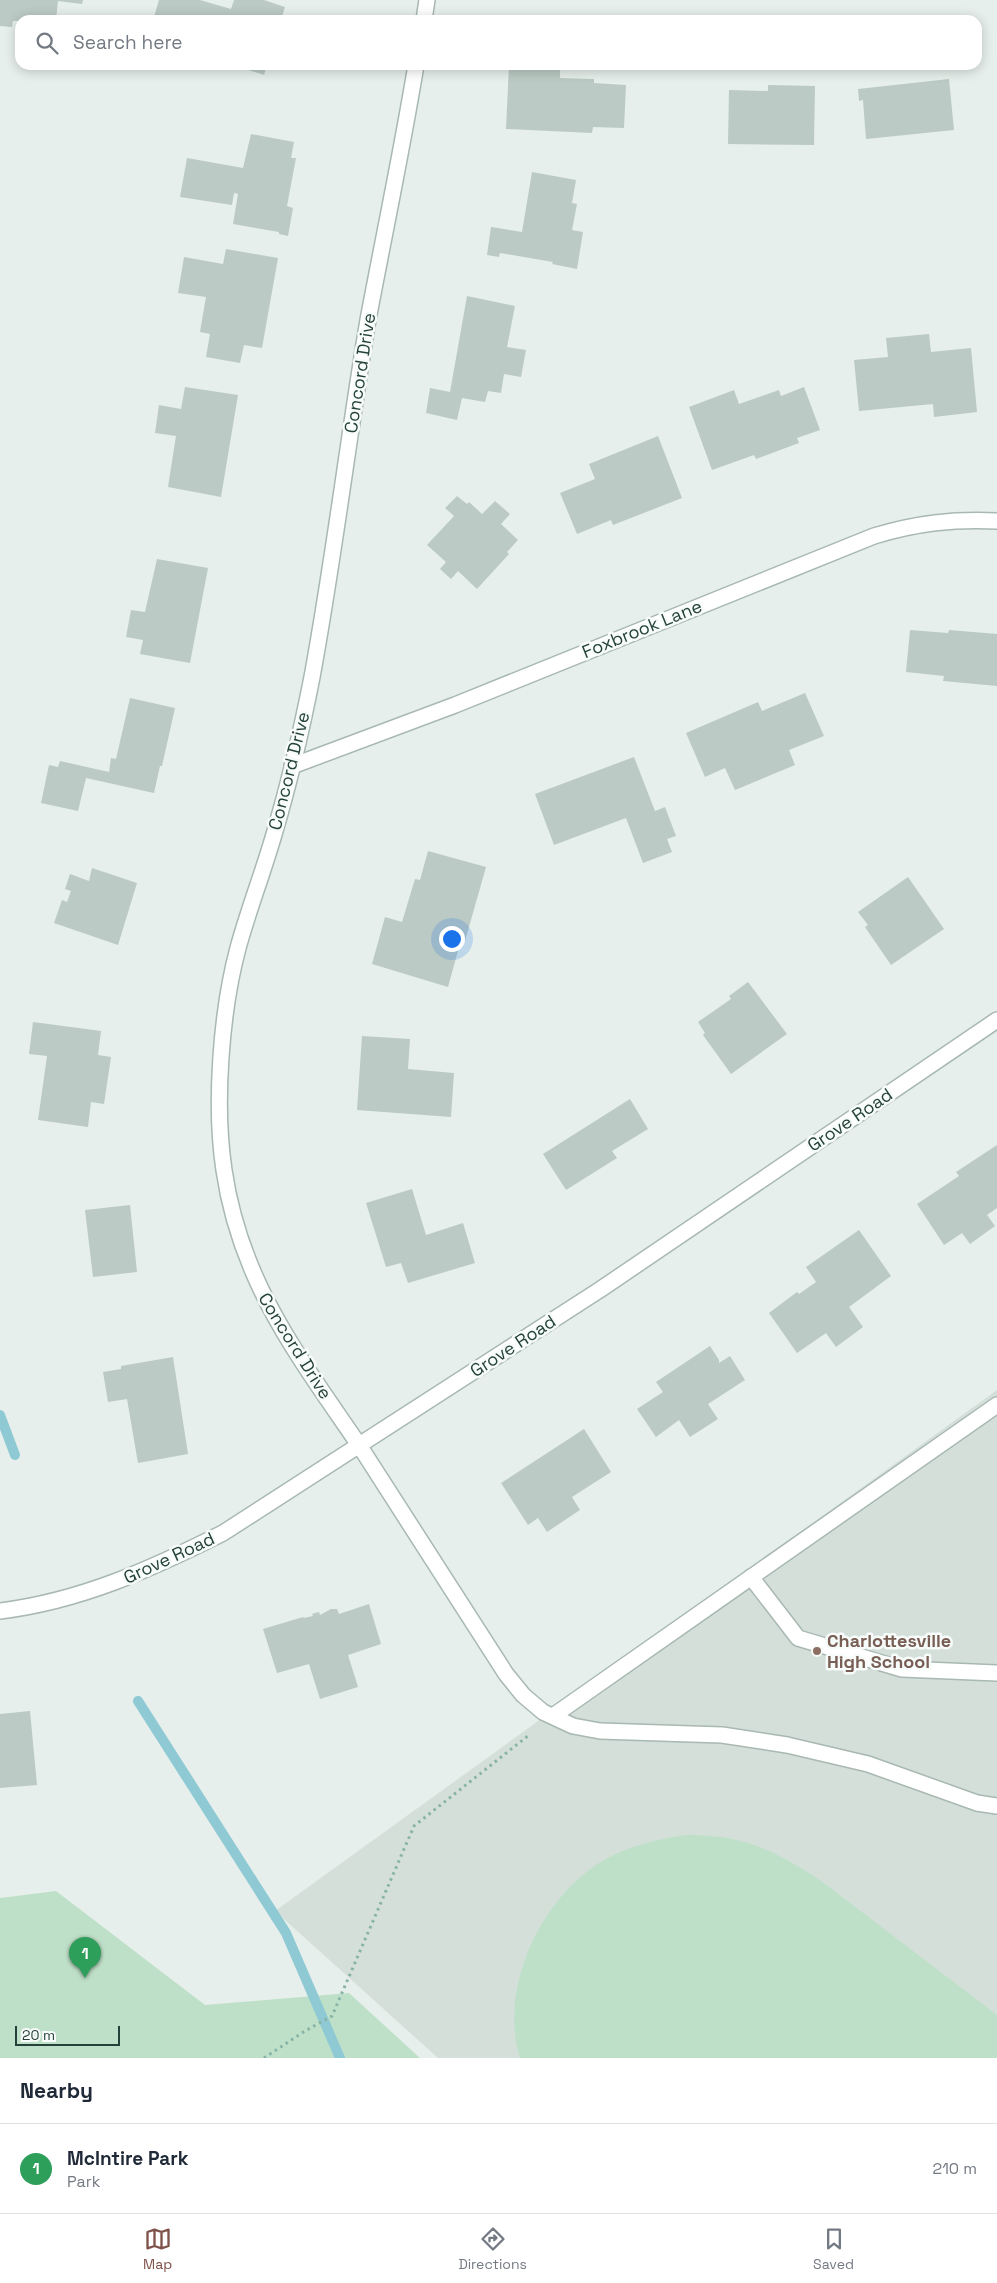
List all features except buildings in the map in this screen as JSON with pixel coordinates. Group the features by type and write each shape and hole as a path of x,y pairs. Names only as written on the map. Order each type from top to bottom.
{"street":[{"path":"425,15 427,0"},
{"name":"Concord Drive","path":"415,70 368,321 312,677 275,834 252,899 237,953 224,1022 220,1092 224,1168 235,1224 254,1278 281,1329 359,1445 506,1674 523,1695 544,1712 573,1726 600,1731 722,1735 787,1745 868,1764 977,1802 997,1806"},
{"name":"Foxbrook Lane","path":"292,766 455,705 874,536 911,525 959,520 997,520"},
{"name":"Grove Road","path":"0,1612 22,1609 92,1591 159,1566 223,1532 601,1289 997,1020"},
{"path":"553,1716 997,1405"},
{"path":"751,1577 798,1638 902,1669 997,1673"},
{"path":"977,1802 997,1794"}],"path":[{"path":"264,2058 304,2031 332,2016 414,1826 553,1716"}],"shaded area":[{"name":"Charlottesville High School","path":"997,1390 997,2058 438,2058 275,1911"}],"green space":[{"path":"685,1835 706,1835 742,1841 775,1853 824,1883 997,2015 997,2058 520,2058 515,2032 515,2006 519,1979 528,1952 540,1927 555,1904 573,1884 603,1860 637,1846"},
{"path":"56,1891 205,2005 349,1993 420,2058 0,2058 0,1898"}],"waterway":[{"path":"0,1415 15,1455"},
{"path":"138,1701 286,1933 340,2058"}],"place":[{"name":"Charlottesville High School","path":"817,1651"},
{"name":"McIntire Park","path":"85,1978"}]}
